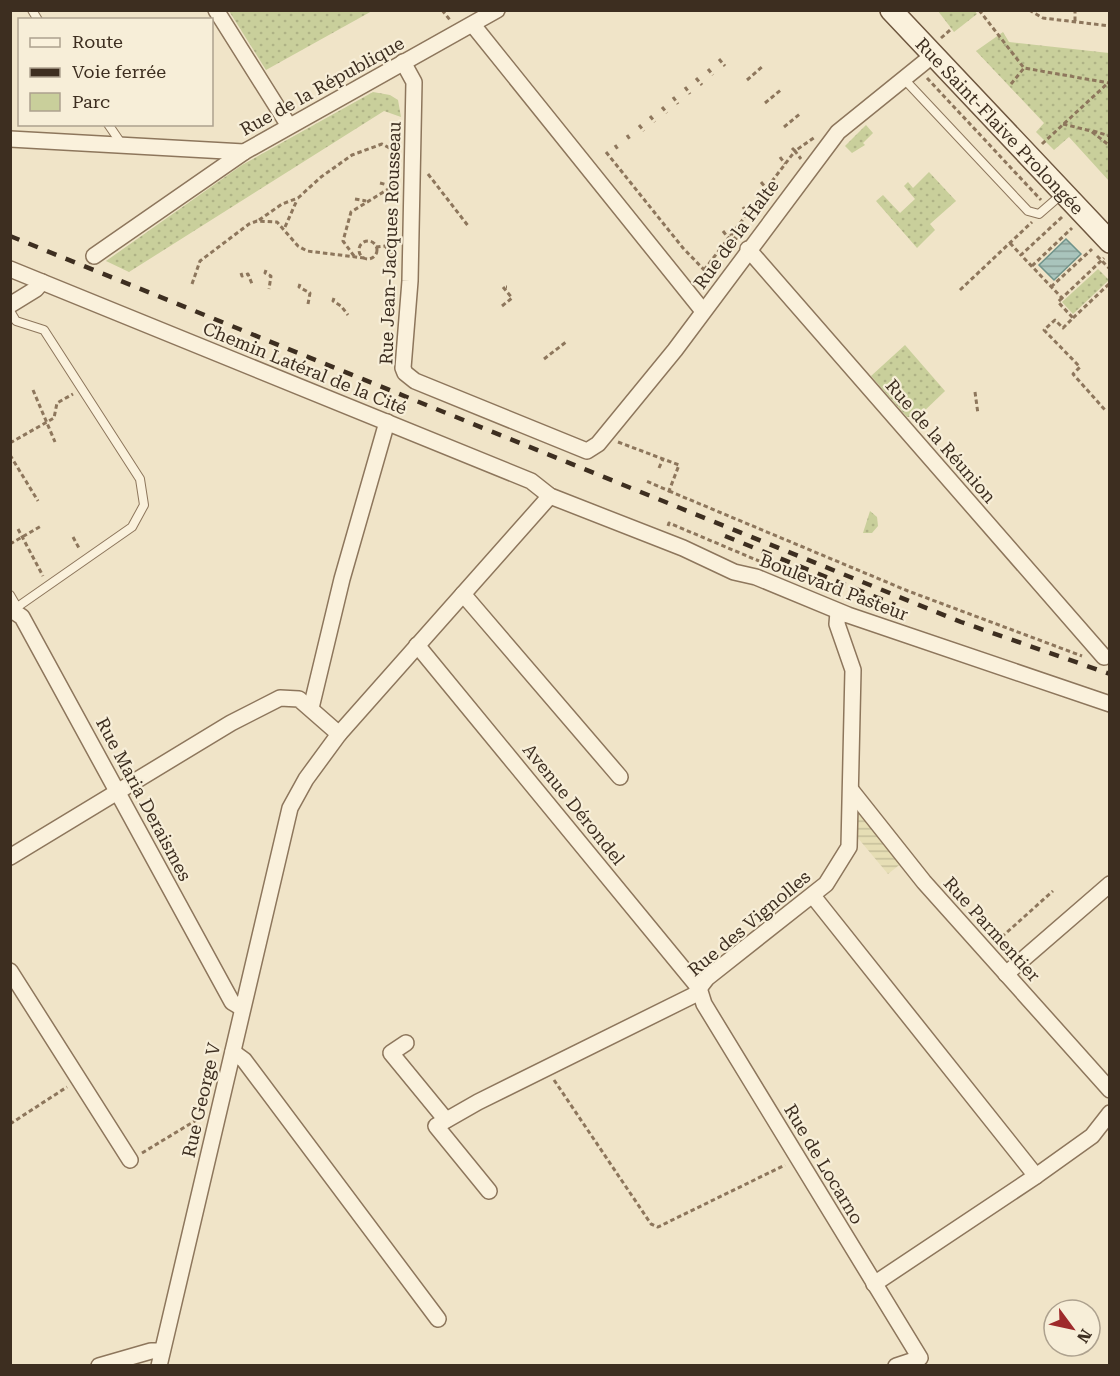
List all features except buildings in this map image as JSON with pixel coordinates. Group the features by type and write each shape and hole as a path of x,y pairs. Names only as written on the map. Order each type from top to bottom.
{"main road":[{"name":"Rue Saint-Flaive Prolongée","path":"891,10 927,65 1104,242"}],"street":[{"path":"216,10 289,126"},
{"name":"Rue de la République","path":"10,139 244,152 497,10"},
{"path":"473,25 703,311"},
{"name":"Rue Jean-Jacques Rousseau","path":"403,63 414,82 410,281 403,368 405,373 427,386 587,451"},
{"name":"Rue de la Halte","path":"587,451 598,444 627,410 703,311 746,247 838,132 904,79 927,65"},
{"path":"94,256 244,152"},
{"name":"Rue de la Réunion","path":"746,247 1104,657"},
{"name":"Chemin Latéral de la Cité","path":"10,269 531,481 549,496"},
{"path":"10,305 36,289 42,282"},
{"path":"311,708 342,579 387,422"},
{"name":"Rue George V","path":"161,1358 290,808 306,779 339,734 549,496"},
{"name":"Boulevard Pasteur","path":"549,496 683,548 734,572 786,588 838,612 1110,704"},
{"path":"463,594 620,777"},
{"name":"Rue Maria Deraismes","path":"13,605 22,617 119,792 232,1002 242,1008"},
{"name":"Rue des Vignolles","path":"446,1120 694,995 707,978 826,884 849,847 853,670 837,624 838,612"},
{"name":"Avenue Dérondel","path":"417,645 699,988"},
{"path":"10,857 231,723 280,698 299,699 339,734"},
{"name":"Rue Parmentier","path":"850,790 924,882 1110,1090"},
{"path":"1006,974 1110,884"},
{"path":"813,896 1036,1176"},
{"path":"10,971 130,1160"},
{"name":"Rue de Locarno","path":"699,988 704,1004 920,1359 896,1365"},
{"path":"406,1042 391,1053 446,1120 436,1126 489,1191"},
{"path":"233,1052 244,1060 438,1319"},
{"path":"874,1284 1036,1176 1108,1122"},
{"path":"99,1365 151,1351 161,1358"}],"lane":[{"path":"904,79 1028,211 1040,214 1064,203"},
{"path":"109,126 123,146"},
{"path":"10,311 16,321 44,330 140,479 144,505 132,527 48,585 13,605"}],"path":[{"path":"442,10 453,24"},
{"path":"979,10 1024,68 1109,82"},
{"path":"1029,10 1043,18 1110,26"},
{"path":"1075,10 1075,21"},
{"path":"991,26 996,22"},
{"path":"719,59 725,66"},
{"path":"927,65 932,83 1042,202"},
{"path":"747,80 763,66"},
{"path":"1011,84 1024,68"},
{"path":"708,69 713,75"},
{"path":"696,78 702,85"},
{"path":"927,87 936,79"},
{"path":"1031,146 1043,143 1109,82"},
{"path":"685,87 690,94"},
{"path":"765,103 782,89"},
{"path":"673,97 678,104"},
{"path":"662,106 667,113"},
{"path":"784,127 801,113"},
{"path":"650,116 655,122"},
{"path":"1062,124 1110,136"},
{"path":"639,125 644,131"},
{"path":"1091,130 1110,146"},
{"path":"627,135 631,141"},
{"path":"704,270 721,251 738,223 767,189 774,175 785,164 793,150 819,135"},
{"path":"285,227 298,198 321,177 352,155 382,144 391,147 399,156"},
{"path":"615,145 619,151"},
{"path":"793,150 805,163"},
{"path":"606,152 629,177 683,248 716,281"},
{"path":"999,164 1008,154"},
{"path":"780,157 785,164"},
{"path":"422,166 469,227"},
{"path":"355,257 343,241 351,212 400,181 400,184"},
{"path":"761,182 767,189"},
{"path":"380,183 392,186"},
{"path":"192,284 200,261 282,204 298,198"},
{"path":"355,199 367,201"},
{"path":"1021,255 1064,203"},
{"path":"743,207 748,214"},
{"path":"960,290 1040,214"},
{"path":"1032,266 1080,220"},
{"path":"257,221 277,222 285,227 298,246 307,251 364,258 375,256 376,247"},
{"path":"665,225 669,222"},
{"path":"723,231 746,247"},
{"path":"364,258 358,251 362,243 370,241 376,247"},
{"path":"1051,287 1104,242"},
{"path":"1010,243 1062,298"},
{"path":"683,248 687,244"},
{"path":"376,247 385,246 399,261"},
{"path":"717,246 721,251"},
{"path":"1073,318 1058,302 1110,253"},
{"path":"266,270 265,273 271,276 269,289"},
{"path":"241,273 242,276 248,274 252,284"},
{"path":"300,284 299,287 310,294 308,304"},
{"path":"1105,410 1073,374 1080,367 1044,330 1055,320 1063,328 1110,284"},
{"path":"502,306 512,298 503,287 507,287"},
{"path":"334,298 333,301 341,306 348,315"},
{"path":"544,359 566,342"},
{"path":"10,443 54,418 57,403 83,389"},
{"path":"33,390 55,442"},
{"path":"975,392 978,414"},
{"path":"612,439 679,465 669,491"},
{"path":"10,454 38,501"},
{"path":"659,468 664,459"},
{"path":"646,481 908,591 1087,658"},
{"path":"666,530 669,523 767,564"},
{"path":"10,544 41,526"},
{"path":"18,529 48,585"},
{"path":"991,946 1053,891"},
{"path":"546,1069 651,1224 658,1227 798,1158"},
{"path":"10,1124 79,1079"},
{"path":"130,1160 220,1106"}],"shaded area":[{"path":"857,811 903,862 888,874 857,837"}],"green space":[{"path":"229,11 372,11 266,70"},
{"path":"938,11 975,11 977,14 954,32"},
{"path":"1003,32 1009,42 1109,53 1109,181 1069,137 1054,150 1036,132 1044,123 976,51"},
{"path":"373,92 390,95 398,100 401,117 384,111 129,272 106,261 242,165"},
{"path":"866,125 873,133 863,143 865,145 852,153 845,146"},
{"path":"929,172 956,201 930,224 935,230 917,248 876,201 883,195 900,213 915,199 904,186 908,182 913,188"},
{"path":"1098,269 1109,280 1073,314 1062,302"},
{"path":"905,345 945,391 918,417 907,417 871,376"},
{"path":"870,511 877,517 878,526 872,533 863,533"}],"water":[{"path":"1066,239 1081,254 1054,280 1039,265"}],"railway":[{"path":"10,236 961,622 1110,674"},
{"path":"725,536 895,605"}]}
